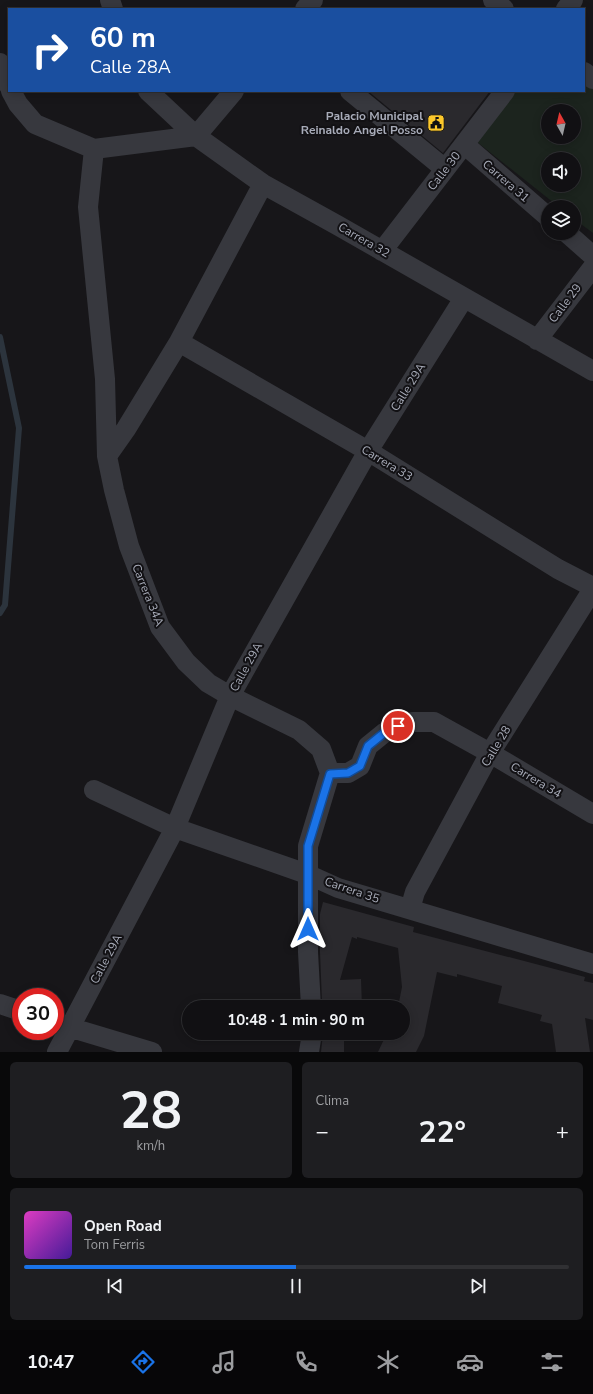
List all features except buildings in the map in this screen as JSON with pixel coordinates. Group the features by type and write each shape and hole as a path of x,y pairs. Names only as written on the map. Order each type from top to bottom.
{"street":[{"path":"306,8 313,0"},
{"path":"493,0 503,8"},
{"path":"567,8 573,0"},
{"path":"0,63 8,83"},
{"path":"585,73 593,79"},
{"path":"12,92 18,104 35,124 94,149 196,136 233,92"},
{"name":"Carrera 32","path":"149,92 196,136 263,184 593,371"},
{"path":"351,92 445,169"},
{"name":"Calle 30","path":"382,251 504,92"},
{"name":"Carrera 31","path":"465,145 541,211"},
{"name":"Carrera 34A","path":"94,149 88,207 106,379 107,456 128,546 160,627 186,662 208,683 230,696 299,730 321,749 330,774"},
{"path":"107,456 126,429 179,342 263,184"},
{"path":"575,240 593,256"},
{"name":"Calle 29","path":"537,340 593,267"},
{"name":"Calle 29A","path":"64,1022 175,828 230,696 368,451 464,298"},
{"name":"Carrera 33","path":"179,342 368,451 558,569 593,588"},
{"name":"Calle 28","path":"410,909 415,892 490,753 593,588"},
{"name":"Carrera 34","path":"330,774 348,773 360,766 368,746 384,733 398,726 413,722 434,722 490,753 593,814"},
{"path":"311,1000 308,952 308,846 330,774"},
{"name":"Carrera 35","path":"94,790 175,828 307,874 338,888 593,964"},
{"path":"0,1004 12,1008"},
{"path":"64,1026 152,1052"},
{"name":"Calle 29A","path":"57,1052 59,1040"},
{"path":"309,1052 311,1040"}],"shaded area":[{"path":"585,82 593,88 593,233 581,224 581,200 550,200 477,142 515,92 585,92"}],"waterway":[{"path":"0,337 19,428 5,605 0,613"}],"place":[{"name":"Palacio Municipal Reinaldo Angel Posso","path":"436,123"}],"route":[{"path":"308,929 308,846 330,774 348,773 360,766 368,746 384,733 398,726"}]}
